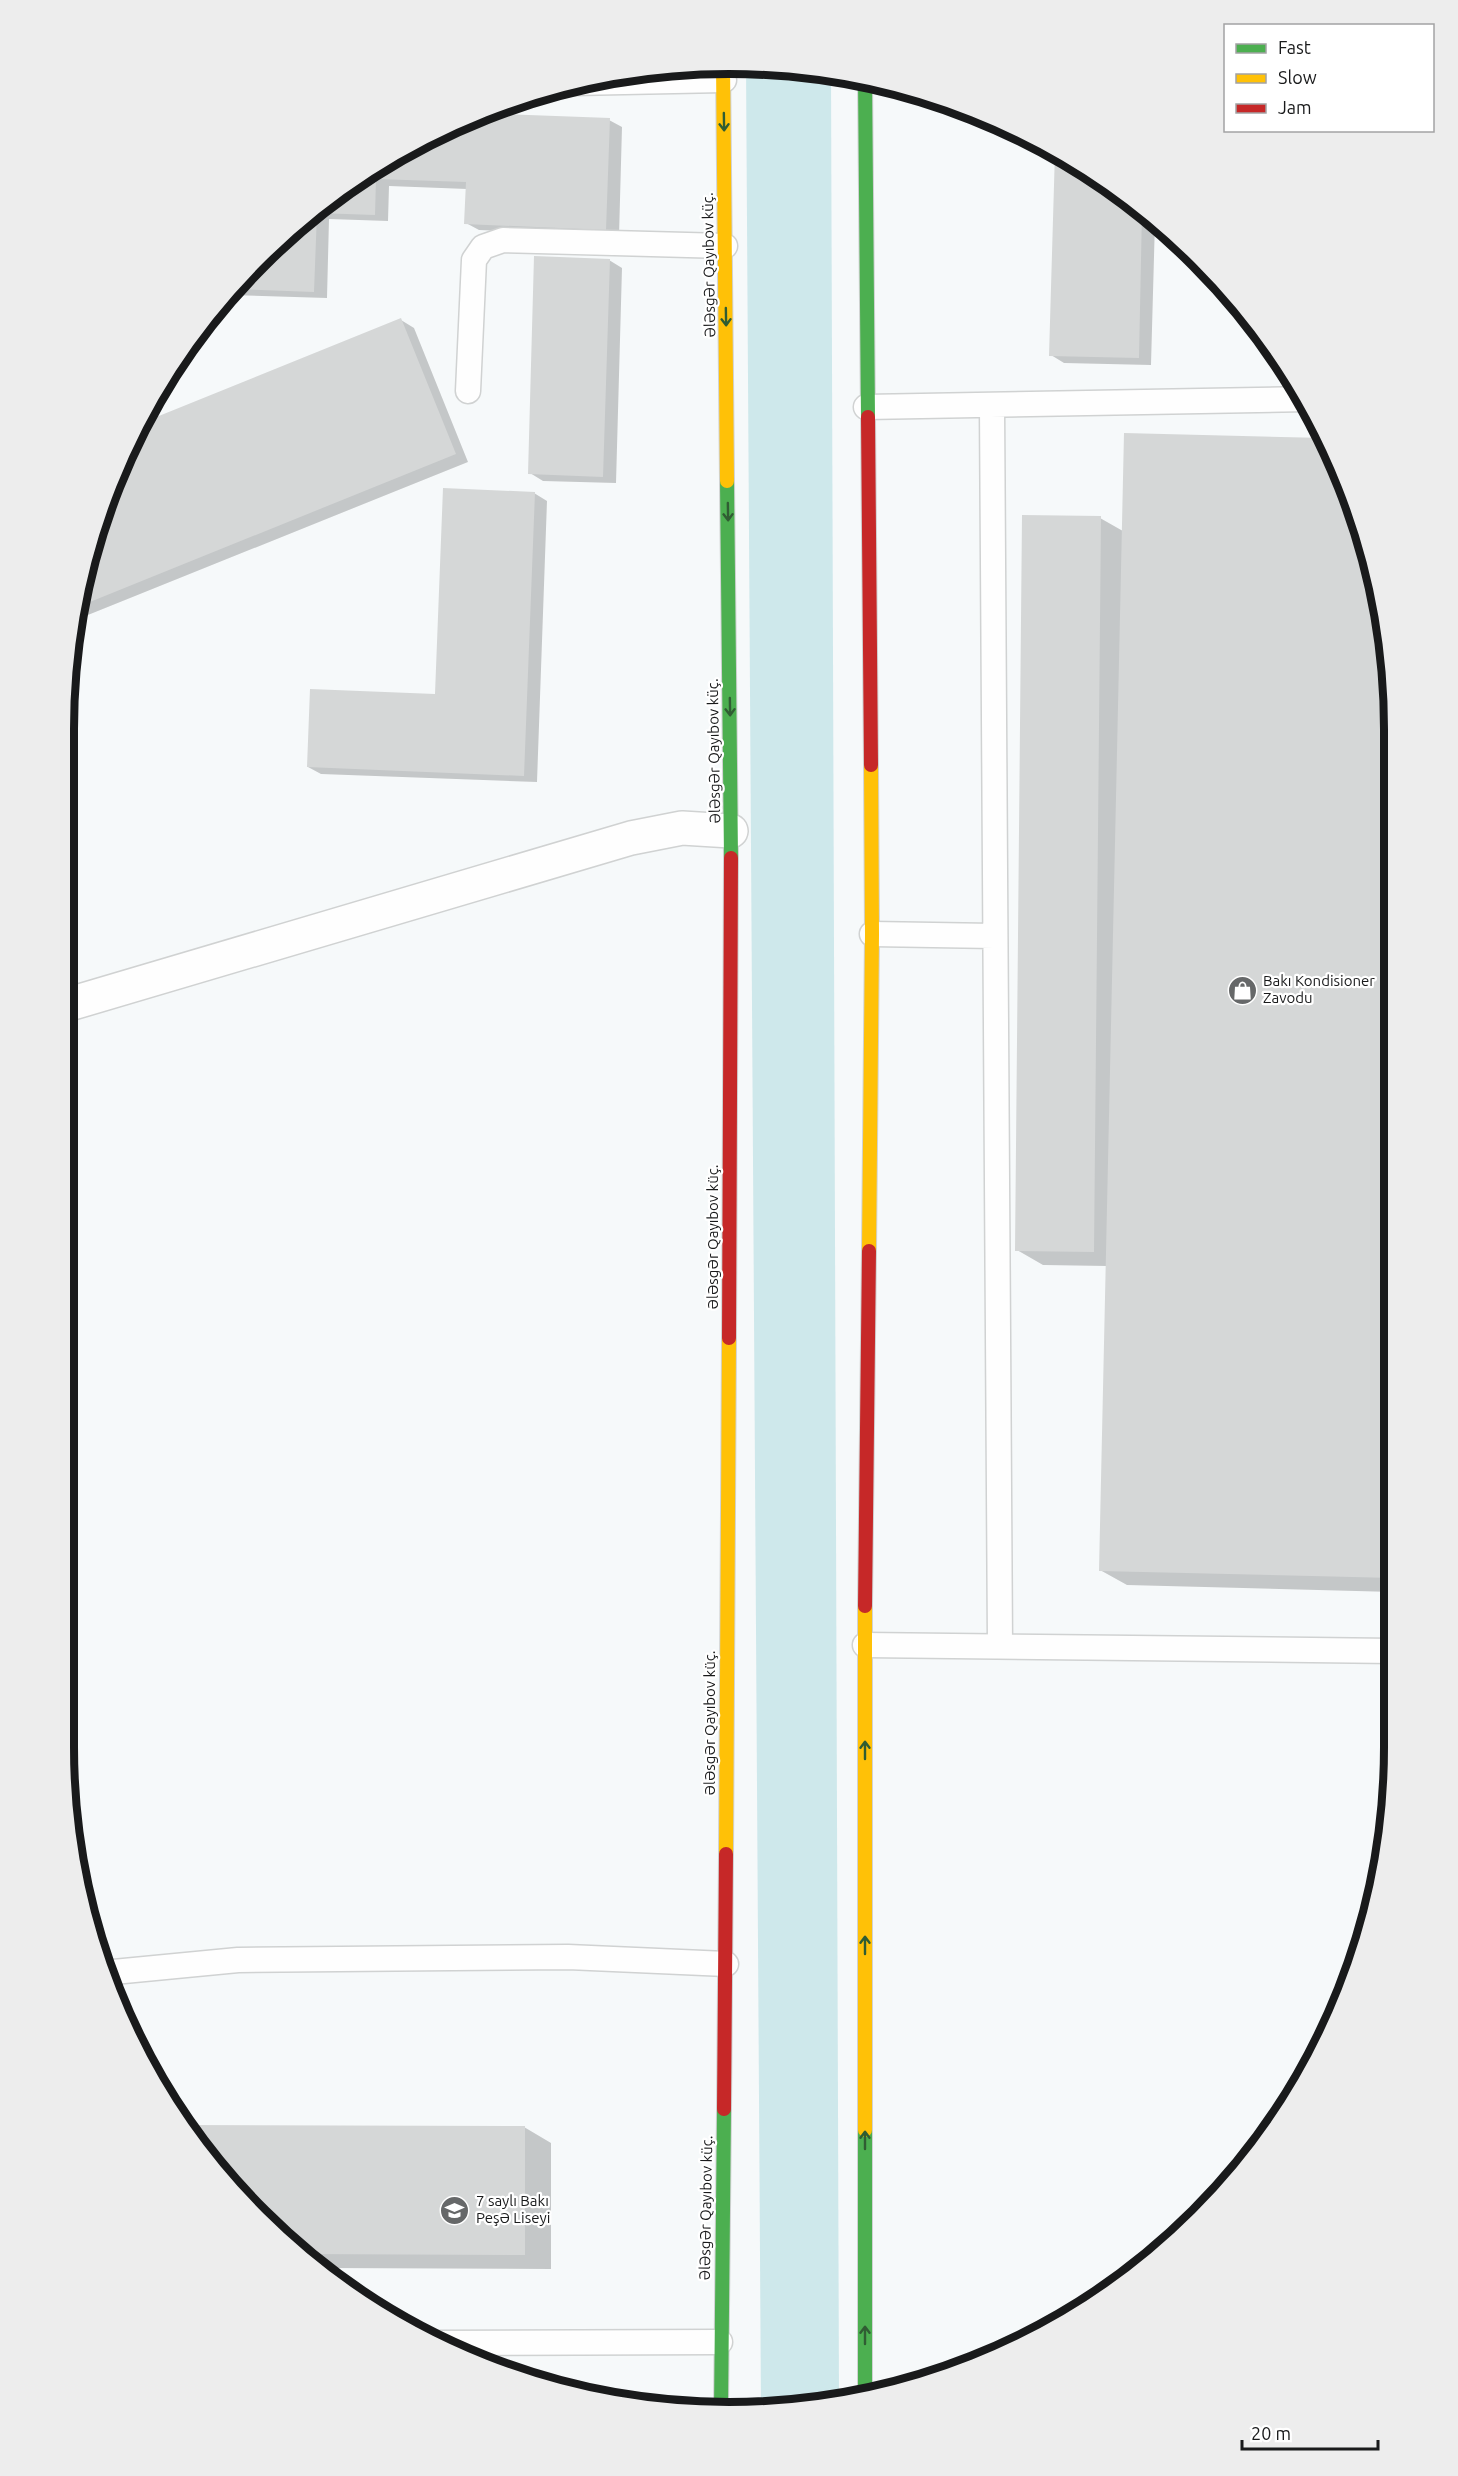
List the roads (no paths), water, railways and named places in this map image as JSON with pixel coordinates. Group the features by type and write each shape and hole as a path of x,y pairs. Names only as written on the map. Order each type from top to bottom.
{"main road":[{"name":"Ələsgər Qayıbov küç.","path":"721,2402 726,1964 731,831 724,74"},
{"path":"865,88 872,934 865,1645 865,2388"}],"street":[{"path":"74,1003 631,838 682,828 731,831"}],"lane":[{"path":"468,391 474,260 483,247 503,240 725,246"},
{"path":"867,408 1296,399"},
{"path":"992,406 1000,1645"},
{"path":"872,934 994,936"},
{"path":"865,1645 1384,1651"},
{"path":"113,1972 238,1960 568,1957 726,1964"},
{"path":"456,2343 720,2342"}],"place":[{"name":"Bakı Kondisioner Zavodu","path":"1242,990"},
{"name":"7 saylı Bakı Peşə Liseyi","path":"455,2210"}]}
